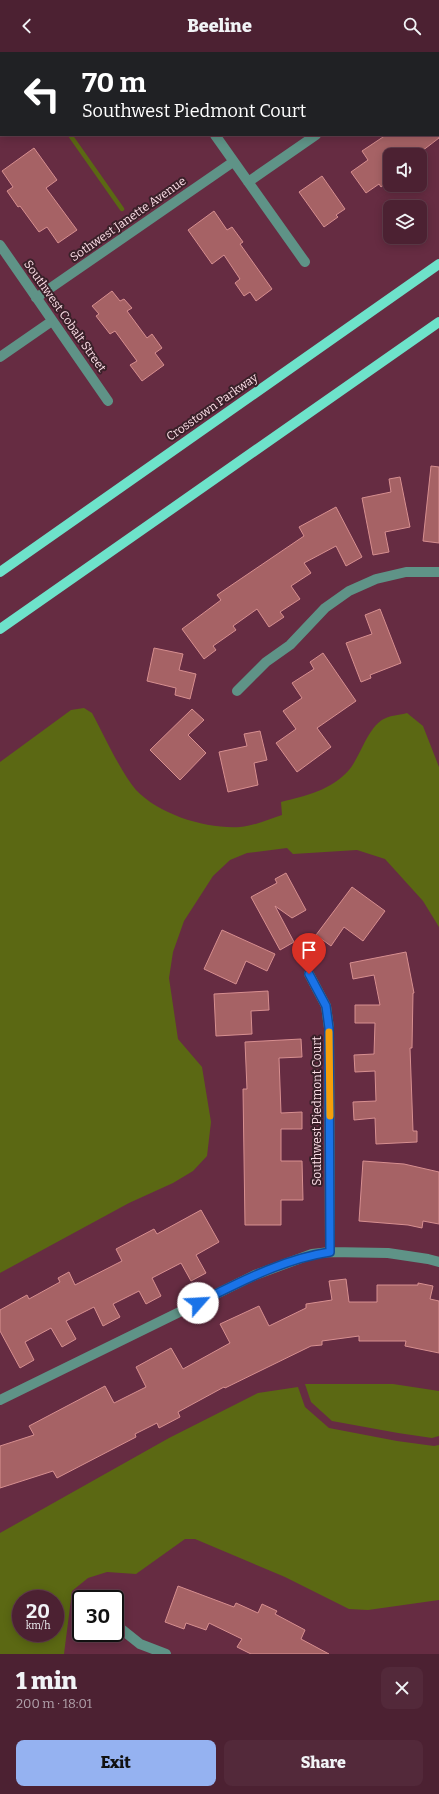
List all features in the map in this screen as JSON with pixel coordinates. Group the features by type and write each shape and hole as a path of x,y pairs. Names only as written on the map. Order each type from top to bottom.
{"main road":[{"name":"Crosstown Parkway","path":"0,572 439,264"},
{"path":"0,629 439,322"}],"street":[{"path":"216,136 305,262"},
{"path":"248,182 315,136"},
{"name":"Sothwest Janette Avenue","path":"36,298 233,162"},
{"name":"Southwest Cobalt Street","path":"0,245 108,401"},
{"path":"0,357 52,321"},
{"path":"237,691 266,662 290,645 325,608 349,591 376,579 406,572 439,572"},
{"name":"Southwest Piedmont Court","path":"309,974 326,1006 329,1028 330,1252"},
{"path":"0,1400 255,1275 312,1254 330,1252 388,1253 428,1258 439,1262"},
{"path":"124,1631 140,1644 166,1654"}],"shaded area":[{"path":"84,708 92,713 124,773 136,790 146,799 158,807 184,819 213,826 227,827 251,825 282,815 281,802 318,791 335,783 349,770 374,727 388,717 407,713 423,726 439,767 439,927 423,901 385,859 357,850 293,854 287,848 247,853 230,860 213,876 184,921 173,952 169,978 178,1039 202,1067 211,1122 207,1156 193,1171 173,1183 129,1203 0,1273 0,762 71,710"},
{"path":"305,1384 393,1384 439,1391 439,1436 432,1438 332,1421 311,1402"},
{"path":"298,1387 305,1407 329,1428 397,1441 434,1446 439,1445 439,1600 368,1610 349,1609 285,1577 195,1539 185,1539 136,1574 107,1572 88,1578 72,1590 64,1654 0,1654 0,1533 169,1438 258,1393"}],"building":[{"path":"384,136 439,136 439,138 426,148 383,148 383,185 381,187 379,184 366,193 351,172 368,160 362,151"},
{"path":"34,148 57,180 46,188 77,230 58,243 47,227 39,232 7,191 13,187 2,171"},
{"path":"322,176 345,209 336,215 338,217 324,227 299,192"},
{"path":"214,211 227,230 232,227 243,242 240,244 272,289 256,301 250,292 244,296 235,283 240,279 224,255 212,264 188,230"},
{"path":"112,291 120,301 124,299 132,308 127,311 147,338 152,334 162,348 155,353 164,365 142,381 130,365 137,361 115,331 110,334 96,316 99,314 92,306"},
{"path":"431,466 439,467 439,543 423,541"},
{"path":"400,477 410,527 385,532 389,552 373,555 362,498 391,492 389,479"},
{"path":"336,507 362,557 346,566 336,546 304,563 311,573 291,586 300,599 280,612 284,617 269,627 257,609 233,626 236,630 213,646 216,650 204,659 182,629 221,600 217,595 304,536 299,527"},
{"path":"380,609 401,663 370,675 371,678 361,682 346,643 372,634 365,615"},
{"path":"154,648 183,654 179,670 196,674 190,699 175,695 176,688 147,681"},
{"path":"323,653 356,701 317,728 331,747 297,772 276,743 296,729 283,711 302,698 292,683 314,669 310,662"},
{"path":"192,709 204,720 188,735 206,753 180,780 150,750"},
{"path":"260,731 267,760 254,763 258,785 228,792 219,752 247,746 244,734"},
{"path":"286,873 306,910 292,918 275,906 294,942 280,950 251,897 277,883 275,879"},
{"path":"352,887 385,911 363,941 344,927 331,946 316,935"},
{"path":"222,930 275,954 267,971 246,961 236,984 204,969"},
{"path":"406,952 414,993 412,1048 410,1048 413,1131 417,1131 417,1142 376,1144 375,1118 354,1120 353,1102 376,1101 375,1071 355,1072 354,1055 374,1054 375,1023 355,1023 355,1005 380,1005 374,975 353,979 350,963"},
{"path":"268,991 269,1010 251,1011 252,1034 216,1036 214,994"},
{"path":"301,1039 302,1057 279,1058 281,1113 302,1112 302,1129 281,1129 281,1161 302,1161 303,1200 281,1200 281,1225 245,1225 243,1089 247,1089 245,1042"},
{"path":"363,1161 404,1164 439,1172 439,1224 423,1221 422,1228 408,1225 359,1221"},
{"path":"201,1210 219,1242 196,1255 206,1273 191,1281 181,1263 152,1278 161,1296 146,1304 139,1291 113,1304 120,1317 103,1326 94,1307 66,1321 76,1339 62,1347 51,1328 25,1342 34,1360 20,1368 0,1331 0,1310 27,1295 29,1299 60,1282 58,1278 69,1272 75,1285 122,1261 116,1249 154,1229 157,1234"},
{"path":"346,1279 349,1302 377,1302 377,1285 418,1285 418,1283 433,1286 430,1299 439,1301 439,1353 405,1346 406,1341 359,1341 359,1336 322,1341 322,1345 311,1346 225,1388 224,1387 178,1412 180,1417 159,1428 157,1423 135,1434 136,1437 57,1478 53,1471 0,1488 0,1446 34,1435 29,1426 105,1386 114,1403 146,1387 136,1367 171,1348 183,1369 230,1343 220,1324 259,1306 269,1326 306,1308 306,1304 332,1300 329,1281"},
{"path":"178,1586 234,1607 236,1603 258,1613 262,1604 277,1611 275,1614 305,1630 301,1639 329,1654 251,1654 237,1647 242,1639 209,1623 206,1630 186,1623 184,1629 165,1622"}],"waterway":[{"path":"71,136 122,209"}],"slow traffic":[{"path":"329,1032 330,1116"}],"route":[{"path":"198,1303 255,1275 312,1254 330,1252 329,1028 326,1006 309,974"}]}
